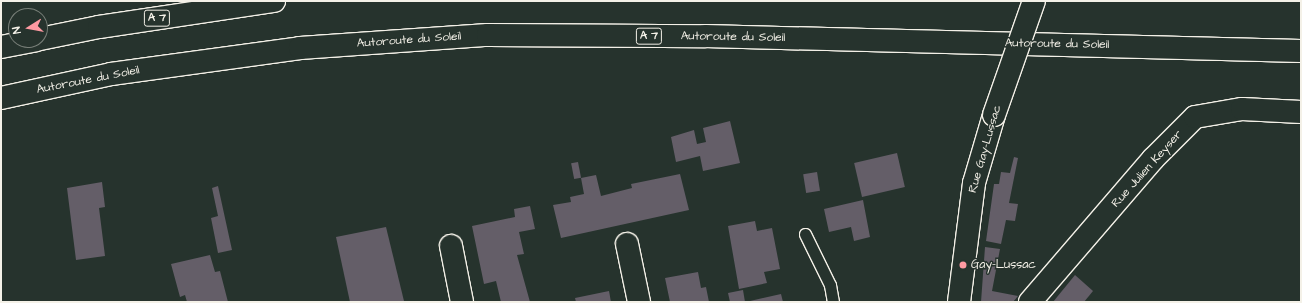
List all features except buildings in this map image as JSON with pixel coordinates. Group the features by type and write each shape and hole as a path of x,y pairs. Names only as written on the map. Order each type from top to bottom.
{"main road":[{"name":"A 7","path":"48,37 99,27 274,1"},
{"name":"Rue Gay-Lussac","path":"959,302 974,183 994,115 1034,1"},
{"name":"Autoroute du Soleil","path":"1,98 111,74 292,49 488,35 705,36 1301,51"},
{"name":"Rue Julien Keyser","path":"1030,302 1153,159 1195,117 1242,109 1301,112"},
{"path":"627,244 639,302"},
{"path":"450,246 462,302"}],"lane":[{"path":"805,234 830,285 833,302"}],"place":[{"name":"Gay-Lussac","path":"963,265"}]}
